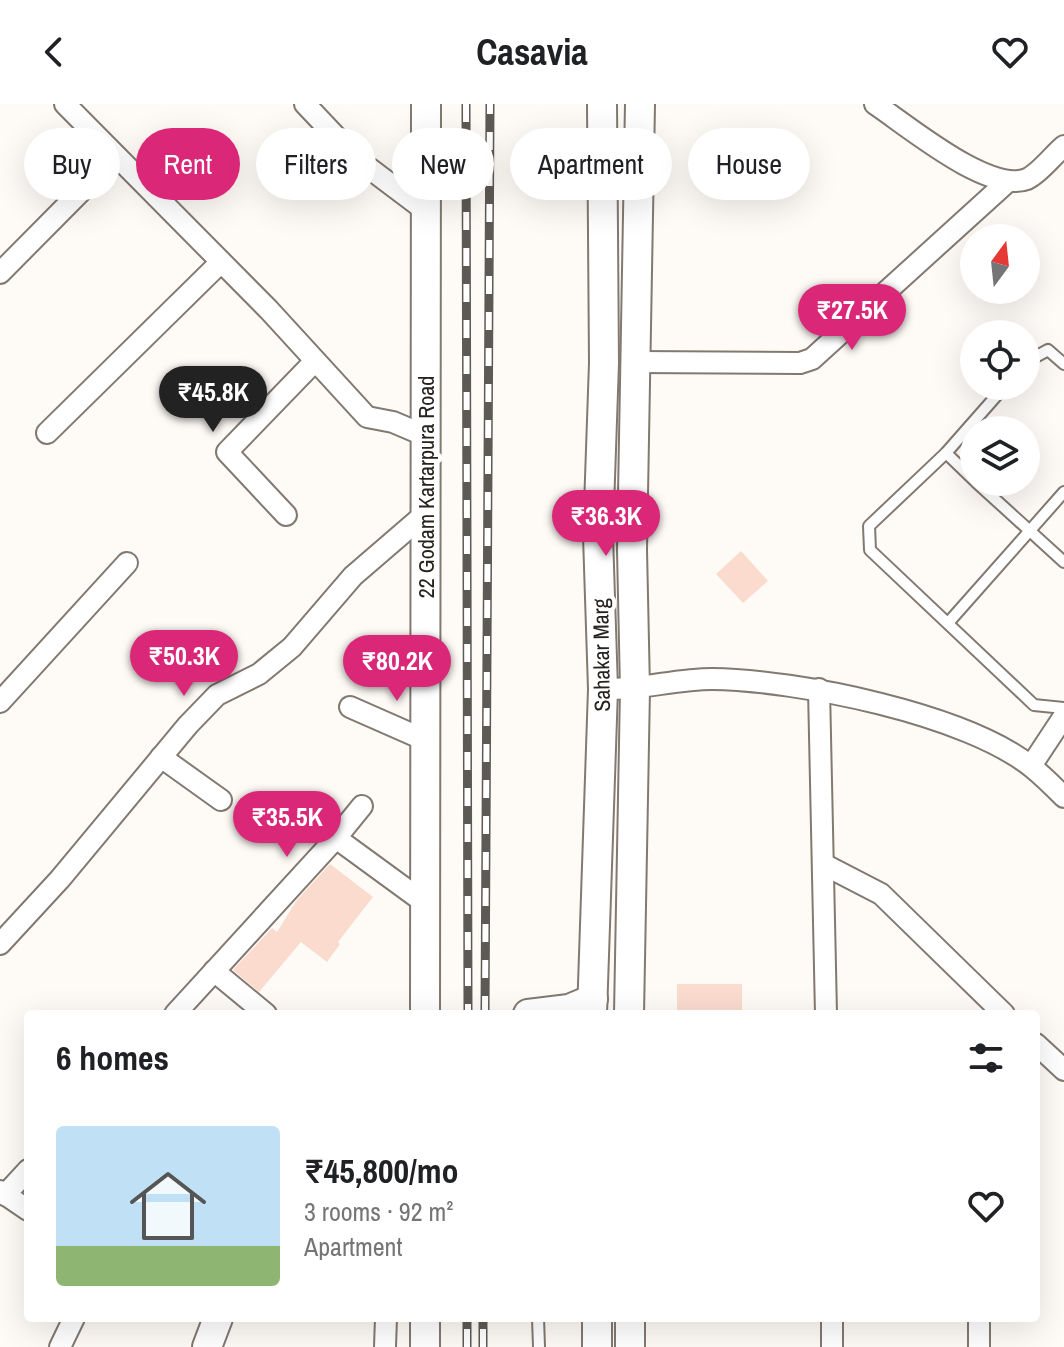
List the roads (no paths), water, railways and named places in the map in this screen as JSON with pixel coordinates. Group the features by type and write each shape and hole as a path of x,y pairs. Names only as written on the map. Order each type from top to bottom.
{"street":[{"path":"65,104 89,128"},
{"path":"305,104 357,159 426,211"},
{"name":"22 Godam Kartarpura Road","path":"425,1010 426,104"},
{"name":"Sahakar Marg","path":"593,1006 603,689 598,536 604,363 602,104"},
{"name":"Sahakar Marg","path":"629,1010 635,689 632,550 640,104"},
{"path":"875,104 973,169 1006,183"},
{"path":"636,362 800,363 812,359 1006,183 1029,178 1064,146"},
{"path":"120,160 367,417 393,422 426,436"},
{"path":"0,273 72,200"},
{"path":"47,433 221,262"},
{"path":"286,515 227,452 315,361"},
{"path":"0,944 217,695 259,674 292,647 353,576 425,514"},
{"path":"1,700 127,563"},
{"path":"603,689 635,689 711,679 819,689 893,707 974,735 1031,766 1064,797"},
{"path":"819,689 826,1010"},
{"path":"350,707 425,740"},
{"path":"1031,766 1064,716"},
{"path":"161,757 221,800"},
{"path":"179,1010 362,806"},
{"path":"336,838 425,903"},
{"path":"823,864 881,894 1000,1010"},
{"path":"214,971 261,1010"},
{"path":"980,992 980,1010"},
{"path":"561,1010 593,1006"},
{"path":"1040,1048 1064,1070"},
{"path":"24,1174 2,1193 24,1207"},
{"path":"60,1347 72,1322"},
{"path":"207,1347 216,1322"},
{"path":"385,1347 386,1322"},
{"path":"425,1322 425,1347"},
{"path":"597,1322 597,1347"},
{"path":"630,1322 630,1347"},
{"path":"832,1322 832,1347"},
{"path":"979,1322 979,1347"}],"lane":[{"path":"1040,354 1048,350 1064,364"},
{"path":"993,400 946,453 869,526 870,550 1034,705 1064,708"},
{"path":"946,453 960,467"},
{"path":"948,623 1064,492"},
{"path":"991,496 1064,562"},
{"path":"538,1322 539,1347"}],"railway":[{"path":"466,104 468,1010"},
{"path":"485,1010 490,104"},
{"path":"467,1322 467,1347"},
{"path":"483,1322 483,1347"}]}
